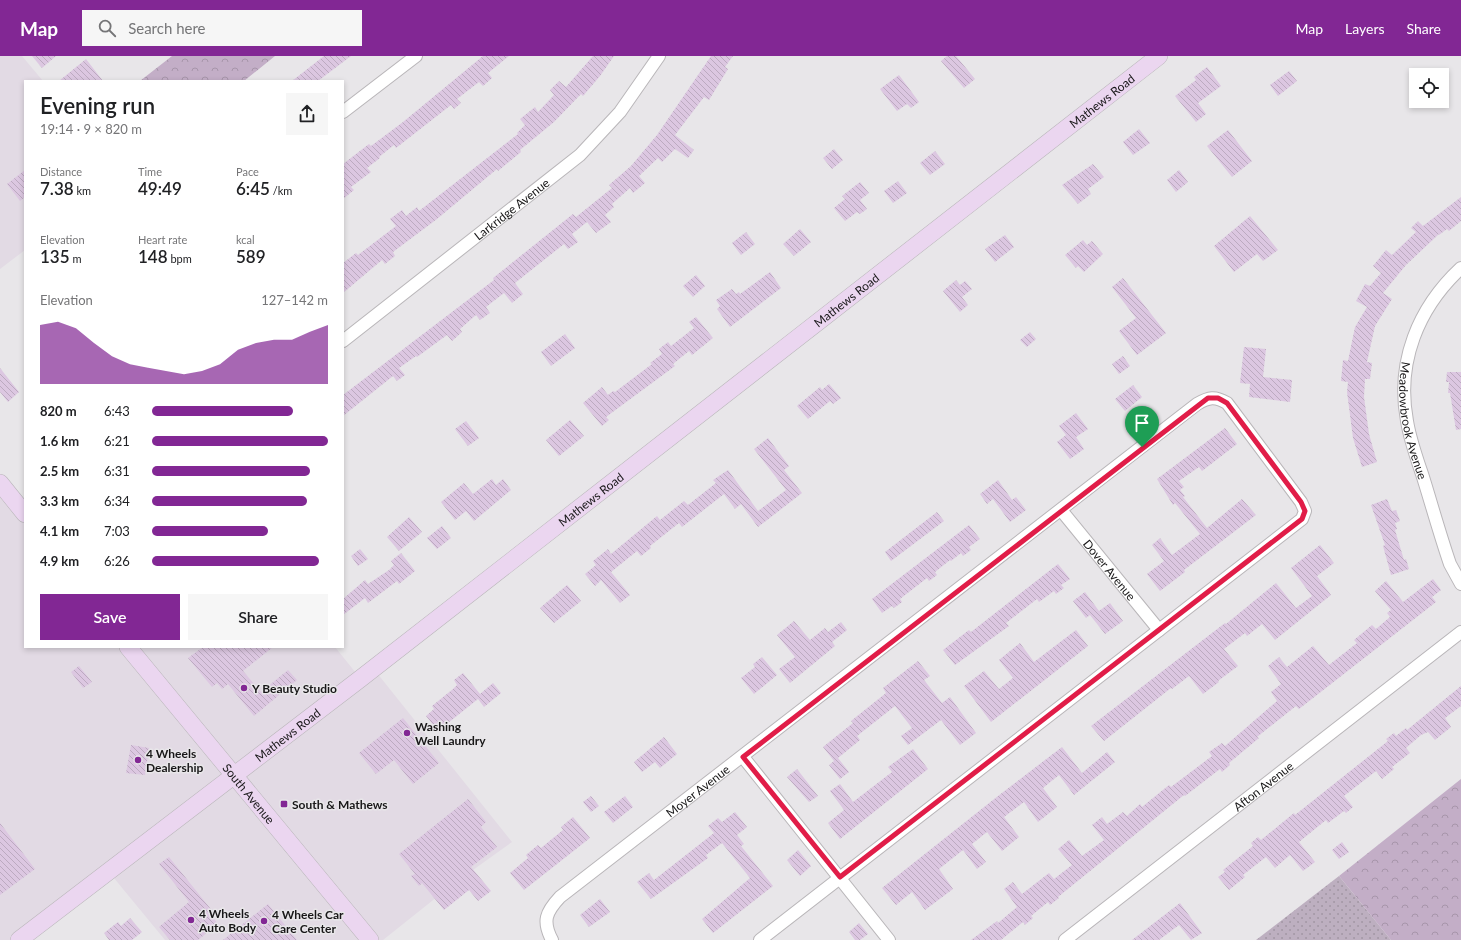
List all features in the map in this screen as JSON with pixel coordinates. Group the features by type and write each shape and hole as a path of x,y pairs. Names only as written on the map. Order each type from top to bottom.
{"street":[{"path":"344,111 416,56"},
{"name":"Larkridge Avenue","path":"344,340 580,155 620,112 660,56"},
{"name":"Mathews Road","path":"19,940 61,909 233,774 369,672 1160,56"},
{"name":"Meadowbrook Avenue","path":"1461,268 1446,282 1420,319 1412,340 1407,361 1404,391 1410,434 1450,564 1461,584"},
{"name":"Moyer Avenue","path":"552,940 547,926 546,916 551,906 560,897 743,757 1197,404 1208,398 1218,398 1227,403 1301,502 1305,511 1302,519 1159,630"},
{"path":"0,483 24,513"},
{"name":"Dover Avenue","path":"1061,510 1159,630"},
{"path":"760,940 1159,630"},
{"name":"Afton Avenue","path":"1065,940 1461,632"},
{"name":"South Avenue","path":"129,648 370,940"},
{"path":"743,757 889,940"}],"shaded area":[{"path":"0,56 22,56 42,80 24,80 24,251 0,269"},
{"path":"0,483 24,513 24,648 336,648 360,678 373,668 512,842 452,885 383,940 165,940 109,872 19,940 0,940"},
{"path":"1339,876 1391,940 1256,940"}],"green space":[{"path":"172,56 275,56 245,80 141,80"},
{"path":"1461,779 1461,940 1391,940 1339,876"}],"building":[{"path":"32,56 56,56 42,68"},
{"path":"324,56 351,56 319,80 293,80"},
{"path":"483,56 509,56 488,73 492,78 483,86 479,82 457,99 461,103 454,109 451,105 396,148 394,145 379,157 380,158 367,168 371,172 351,187 354,190 344,198 344,163 369,144 371,146 403,122"},
{"path":"593,56 614,56 583,96 581,94 554,122 520,150 521,152 498,171 497,169 437,219 393,252 395,256 385,264 382,260 344,292 344,262 356,253 358,255 396,226 390,219 402,210 406,216 417,207 419,211 518,134 517,133 525,125 520,119 535,107 538,112 554,95 550,90 559,81 566,87"},
{"path":"711,56 733,56 725,67 728,69 709,100 704,97 675,135 694,150 688,158 675,149 662,162 658,158 639,176 645,183 633,193 630,188 612,204 614,207 605,215 611,222 596,233 587,222 572,234 578,242 568,249 564,244 515,283 523,294 512,303 504,293 486,307 490,313 480,320 476,315 460,329 462,332 452,341 447,335 417,357 416,356 399,368 405,375 397,381 393,376 344,415 344,394 494,280 493,278 573,214 576,217 612,188 609,185 631,166 657,135"},
{"path":"947,56 956,56 975,79 964,88 941,61"},
{"path":"86,59 102,80 60,80"},
{"path":"1207,67 1221,86 1198,103 1206,114 1196,122 1175,96 1196,80 1194,77"},
{"path":"1289,71 1297,81 1278,96 1270,85"},
{"path":"899,75 919,102 911,108 907,104 897,111 880,89"},
{"path":"1139,129 1150,143 1133,155 1123,142"},
{"path":"1228,130 1252,161 1232,177 1207,146"},
{"path":"834,149 843,160 832,169 823,158"},
{"path":"935,151 945,164 930,175 920,163"},
{"path":"1093,164 1104,177 1088,189 1091,194 1078,204 1062,185"},
{"path":"1179,170 1188,182 1176,192 1167,180"},
{"path":"24,171 24,198 20,201 7,184"},
{"path":"898,181 907,193 893,203 884,191"},
{"path":"860,182 869,193 860,200 867,209 860,214 857,212 845,221 834,208 845,199 842,196"},
{"path":"1461,197 1461,221 1449,231 1447,229 1439,234 1406,265 1383,293 1392,299 1375,326 1367,362 1372,363 1370,379 1365,379 1364,397 1369,434 1377,462 1362,467 1353,438 1347,392 1348,382 1341,381 1343,360 1348,361 1355,327 1367,307 1356,301 1365,284 1370,286 1381,273 1373,266 1386,250 1392,255 1416,232 1411,228 1418,221 1423,226"},
{"path":"1250,216 1278,250 1263,261 1257,254 1234,272 1214,246"},
{"path":"800,229 811,242 794,256 783,244"},
{"path":"746,232 755,244 741,255 732,243"},
{"path":"1005,235 1014,247 995,262 985,249"},
{"path":"1083,240 1087,245 1092,241 1103,254 1084,272 1078,266 1076,268 1065,255"},
{"path":"770,272 781,288 730,327 717,309 720,306 716,300 732,289 736,294 739,292 740,294"},
{"path":"696,275 705,286 693,297 683,286"},
{"path":"1123,278 1166,333 1137,355 1119,331 1136,318 1112,287"},
{"path":"956,280 960,285 965,281 972,289 962,297 968,305 960,312 943,291"},
{"path":"696,317 713,338 692,355 689,351 673,364 675,366 606,417 609,420 602,426 583,403 602,387 608,395 613,391 615,392 652,364 650,363 662,354 659,349 668,342 671,346 694,328 689,322"},
{"path":"1030,332 1036,339 1027,347 1020,340"},
{"path":"565,334 575,348 551,366 541,352"},
{"path":"1244,347 1266,349 1263,377 1292,380 1290,402 1249,397 1250,384 1240,383"},
{"path":"1123,356 1130,366 1119,374 1112,364"},
{"path":"0,368 19,392 8,402 0,392"},
{"path":"1447,372 1461,372 1461,429 1456,430 1450,393 1448,393 1449,382 1446,382"},
{"path":"829,384 841,398 833,404 830,401 808,419 797,406 820,387 822,390"},
{"path":"1133,385 1142,397 1125,411 1115,399"},
{"path":"1076,413 1088,429 1076,437 1084,449 1070,459 1057,442 1066,435 1059,426"},
{"path":"570,420 584,436 559,456 546,440"},
{"path":"466,421 479,438 468,446 455,429"},
{"path":"1225,428 1237,444 1202,471 1199,467 1179,481 1184,487 1180,490 1185,496 1183,497 1207,528 1242,499 1256,515 1184,570 1185,572 1160,591 1147,574 1164,561 1152,545 1160,538 1172,555 1200,534 1175,503 1173,505 1157,479"},
{"path":"768,438 789,466 784,470 802,493 758,527 741,504 735,509 724,494 682,527 679,523 650,546 651,548 641,556 637,551 611,572 630,595 620,603 601,580 595,586 585,574 596,565 593,561 608,549 611,554 657,516 660,520 684,501 688,505 716,483 713,480 728,470 758,511 786,490 754,449"},
{"path":"492,479 496,485 503,479 511,490 474,521 466,511 455,520 441,502 464,483 473,494"},
{"path":"998,480 1012,500 1016,497 1026,510 1010,522 993,499 987,504 980,494"},
{"path":"1387,499 1392,511 1396,510 1400,521 1395,523 1397,529 1395,530 1404,560 1406,559 1409,569 1391,575 1383,546 1385,545 1371,505"},
{"path":"937,512 944,521 891,561 885,552"},
{"path":"409,517 422,532 399,551 387,537"},
{"path":"969,525 980,539 969,547 971,550 963,556 961,553 951,561 950,560 935,572 937,575 929,581 927,578 900,599 902,602 894,608 892,606 882,613 872,599"},
{"path":"442,526 451,538 437,549 427,538"},
{"path":"1320,545 1334,563 1317,576 1331,595 1275,640 1262,624 1247,636 1245,633 1224,649 1238,666 1203,694 1189,676 1172,689 1171,688 1104,741 1091,726 1225,623 1226,624 1276,583 1296,608 1312,596 1291,568"},
{"path":"360,549 368,559 358,566 351,556"},
{"path":"401,553 415,571 399,584 397,581 368,603 365,598 344,614 344,598 365,580 368,584 389,570 394,565 391,561"},
{"path":"1058,564 1070,579 1061,585 1064,588 1056,594 1054,591 1039,602 1037,599 1006,623 1009,626 955,665 943,650 969,630 971,632"},
{"path":"1433,579 1441,590 1432,597 1436,602 1299,709 1296,706 1257,737 1259,738 1229,763 1230,765 1222,772 1220,769 1185,796 1184,795 1058,897 1059,898 1050,905 1048,902 1031,916 1033,918 1025,925 1023,922 1001,940 971,940 997,921 998,923 1017,907 1004,889 1013,882 1022,894 1049,873 1054,879 1072,865 1058,849 1069,840 1082,856 1104,840 1092,825 1102,817 1107,824 1123,812 1127,816 1140,804 1142,807 1169,785 1171,787 1212,756 1209,752 1222,743 1225,746 1277,701 1271,692 1281,684 1268,666 1279,657 1287,667 1313,646 1329,665 1357,643 1354,640 1372,625 1376,629 1390,617 1387,613 1391,610 1375,591 1386,581 1403,602"},
{"path":"567,585 581,601 554,623 540,608"},
{"path":"1085,592 1099,611 1110,603 1123,621 1105,634 1090,615 1086,618 1073,601"},
{"path":"794,621 810,640 825,628 828,632 841,622 847,630 832,642 835,646 790,683 779,669 795,657 777,635"},
{"path":"1076,630 1088,646 991,722 964,686 984,671 999,689 1013,678 999,660 1020,643 1034,662"},
{"path":"202,648 272,648 243,671 261,692 288,670 297,680 254,716 228,684 222,689 217,683 212,687 188,658"},
{"path":"762,657 777,675 754,694 741,678 755,667 753,664"},
{"path":"918,661 930,676 924,680 942,703 950,697 976,733 960,745 941,720 908,745 901,736 912,728 895,706 857,736 860,740 838,758 849,772 840,779 829,765 834,761 823,747 853,723 851,721 886,693 883,688"},
{"path":"79,666 92,682 83,688 71,672"},
{"path":"463,673 480,694 493,683 501,693 484,707 478,699 438,731 426,716 434,709 432,706 457,685 454,680"},
{"path":"1461,686 1461,706 1445,718 1451,727 1435,740 1428,732 1421,735 1406,748 1410,753 1392,767 1394,769 1382,779 1376,771 1344,796 1353,807 1346,813 1344,811 1328,823 1326,820 1299,842 1315,862 1303,871 1290,855 1275,868 1266,857 1243,875 1245,877 1229,890 1218,877 1225,872 1223,870 1253,846 1251,843 1258,837 1261,840 1294,813 1295,815 1388,741 1386,739 1394,733 1396,736 1406,728 1407,730"},
{"path":"403,718 439,763 413,784 394,760 376,774 359,753"},
{"path":"664,737 677,754 660,768 655,762 642,772 634,762"},
{"name":"4 Wheels Dealership","path":"131,745 149,748 145,775 126,773"},
{"path":"1062,747 1082,773 1107,752 1115,762 1074,795 1059,775 1043,788 1057,807 1038,822 1024,802 1004,817 1019,837 1002,851 987,832 972,844 986,862 977,869 963,850 939,869 953,889 925,910 912,892 896,905 882,888"},
{"path":"913,749 928,769 840,839 828,823 844,810 830,791 840,784 853,802 892,772 888,767"},
{"path":"797,769 818,796 809,802 787,777"},
{"path":"591,796 599,806 591,812 583,802"},
{"path":"625,796 633,807 613,823 604,812"},
{"path":"468,799 486,822 481,827 497,847 471,867 491,891 478,901 469,890 444,910 422,883 419,886 411,876 415,874 399,854"},
{"path":"735,812 747,827 737,835 744,844 741,846 773,886 713,933 702,919 750,878 722,843 706,855 708,858 651,899 637,882 649,873 654,880 714,833 708,826 718,818 722,822"},
{"path":"573,817 590,838 524,890 510,873 528,858 526,855 538,845 541,848 563,830 561,827"},
{"path":"0,823 35,869 0,895"},
{"path":"1342,842 1349,852 1339,859 1332,850"},
{"path":"798,850 811,866 800,876 787,860"},
{"name":"4 Wheels Auto Body","path":"169,857 214,913 211,915 218,924 198,940 170,940 159,927 189,902 159,864"},
{"path":"600,899 610,912 589,927 580,915"},
{"path":"1180,903 1202,933 1191,940 1179,925 1159,940 1132,940"},
{"name":"4 Wheels Car Care Center","path":"268,904 297,940 223,940"},
{"path":"130,918 142,932 132,940 109,940 104,933 118,922 121,926"},
{"path":"859,923 868,934 860,940 855,940 849,932"}],"place":[{"name":"Y Beauty Studio","path":"244,688"},
{"name":"Washing Well Laundry","path":"407,733"},
{"name":"4 Wheels Dealership","path":"138,760"},
{"name":"South & Mathews","path":"284,804"},
{"name":"4 Wheels Auto Body","path":"191,920"},
{"name":"4 Wheels Car Care Center","path":"264,921"}],"route":[{"path":"1208,398 1218,398 1227,403 1301,502 1305,511 1302,519 840,877 743,757 1142,447 1197,404 1208,398"}]}
